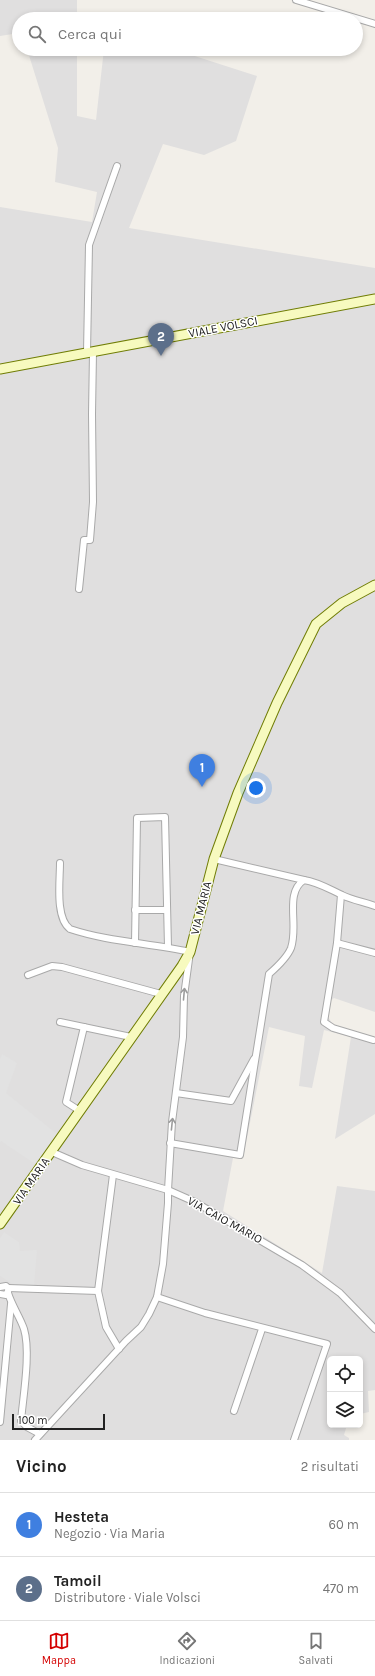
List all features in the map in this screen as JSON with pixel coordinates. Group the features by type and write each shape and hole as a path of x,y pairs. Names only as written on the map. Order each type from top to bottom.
{"street":[{"path":"296,0 336,12"},
{"path":"363,20 375,24"},
{"path":"79,589 84,540 90,540 93,502 90,352 90,245 117,166"},
{"name":"VIALE VOLSCI","path":"0,369 375,300"},
{"name":"VIA MARIA","path":"0,1224 182,966 190,952 214,859 249,766 277,703 316,624 342,603 375,586"},
{"path":"135,943 136,818 165,817 168,947"},
{"path":"214,859 304,880 330,888 341,895 375,906"},
{"path":"35,1440 119,1349 141,1328 157,1297 163,1264 168,1203 170,1143 183,1037 184,996 190,952 168,947 135,943 78,931 65,925 60,911 60,863"},
{"path":"170,1143 240,1154 269,974 276,969 290,949 294,926 292,901 298,884 304,880"},
{"path":"341,895 337,943 324,1022 334,1028 374,1040"},
{"path":"135,910 166,910"},
{"path":"337,943 375,953"},
{"path":"28,975 52,966 62,967 161,994"},
{"path":"60,1022 131,1037"},
{"path":"80,1111 66,1102 84,1027"},
{"path":"176,1093 231,1101 256,1054"},
{"name":"VIA CAIO MARIO","path":"52,1152 82,1165 168,1190 195,1202 302,1264 340,1293 375,1328"},
{"path":"113,1175 98,1291 106,1328 119,1349"},
{"path":"0,1286 4,1285 8,1290 11,1302 24,1328 28,1344 21,1421 27,1427 40,1434"},
{"path":"8,1290 98,1291"},
{"path":"0,1295 4,1296 8,1290"},
{"path":"157,1297 205,1314 327,1344 294,1440"},
{"path":"0,1422 3,1363 11,1302"},
{"path":"234,1411 262,1329"}],"shaded area":[{"path":"0,0 77,0 77,12 12,12 12,34 0,36"},
{"path":"29,56 77,56 77,116 96,120 103,56 195,56 257,76 236,141 204,155 163,144 129,228 375,268 375,1012 334,998 330,1001 327,1015 333,1025 375,1039 375,1114 335,1139 351,1037 324,1030 312,1088 299,1086 305,1036 269,1027 243,1158 233,1158 223,1211 322,1273 337,1186 375,1191 375,1390 368,1391 369,1412 363,1413 363,1356 327,1356 327,1428 346,1428 344,1435 349,1438 349,1440 0,1440 0,207 92,222 97,192 55,182 58,148"},
{"path":"2,1054 17,1063 6,1093 57,1134 35,1164 1,1141 0,1142 0,1059"},
{"path":"4,1232 19,1242 20,1251 37,1250 34,1286 14,1285 0,1276 0,1238"}],"place":[{"name":"Tamoil","path":"161,356"},
{"name":"Hesteta","path":"202,787"}]}
